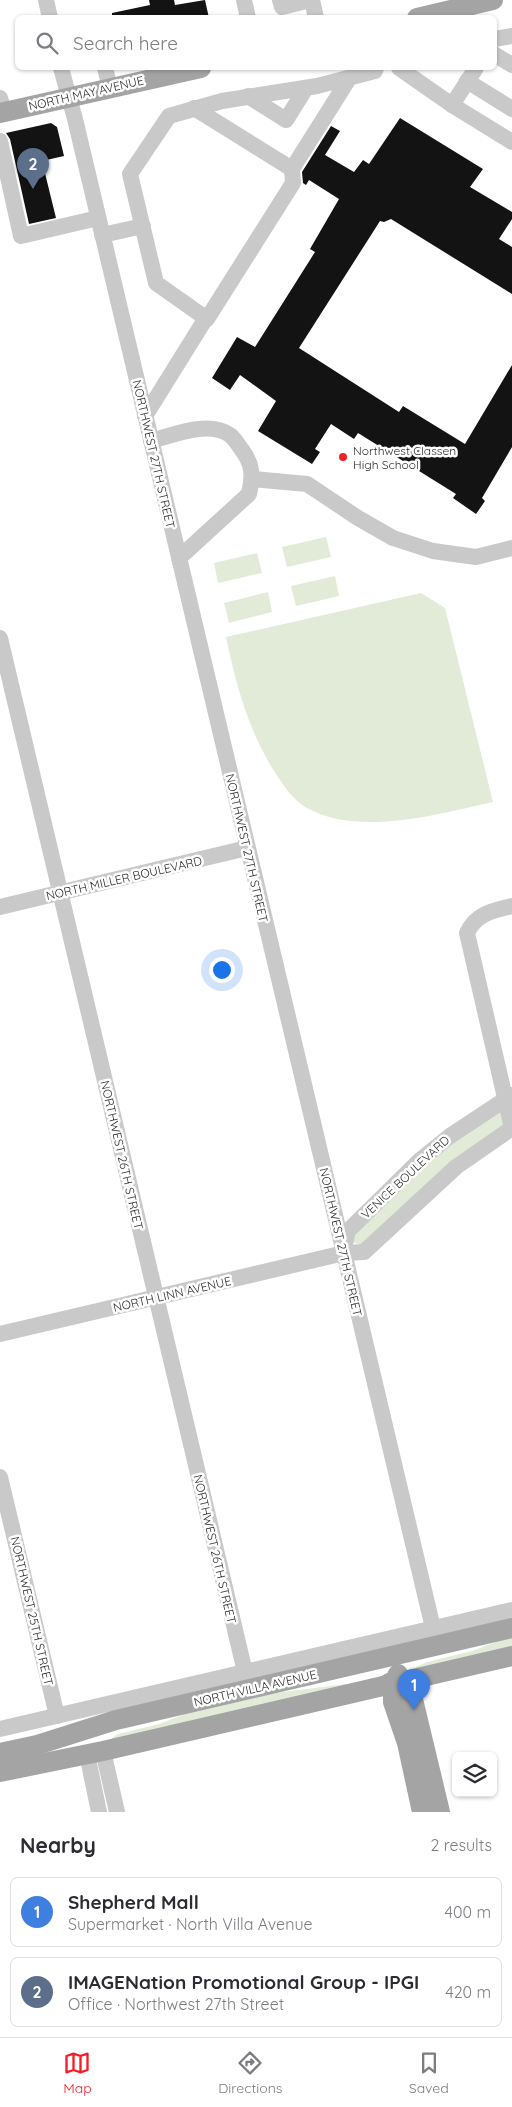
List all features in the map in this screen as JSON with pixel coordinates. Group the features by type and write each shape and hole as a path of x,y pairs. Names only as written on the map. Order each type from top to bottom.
{"main road":[{"path":"423,15 442,6 493,0"},
{"name":"NORTH MAY AVENUE","path":"1,107 69,97 110,88 150,73 181,70"},
{"name":"NORTH VILLA AVENUE","path":"0,1753 37,1745 116,1720 512,1628"},
{"path":"422,1649 411,1664 398,1674 393,1684 393,1702 407,1743 422,1812"},
{"path":"0,1772 512,1656"},
{"path":"340,1668 357,1677 370,1677 411,1691 440,1812"},
{"path":"94,1751 116,1720"},
{"path":"37,1745 94,1751"}],"street":[{"path":"46,0 49,15"},
{"path":"244,0 247,15"},
{"path":"280,0 282,6 311,0 315,15"},
{"path":"497,38 512,36"},
{"path":"497,56 512,65"},
{"name":"NORTHWEST 27TH STREET","path":"61,70 69,97 98,218 433,1628"},
{"path":"106,70 110,88"},
{"path":"206,318 156,282 130,174 169,116 194,108 248,96 306,88 376,70"},
{"path":"402,70 452,105 512,142"},
{"path":"452,105 475,70"},
{"path":"145,416 293,182 292,169 350,78"},
{"path":"467,82 512,109"},
{"path":"248,96 286,120 306,88"},
{"path":"194,108 292,169"},
{"path":"0,141 21,236 98,218"},
{"path":"102,235 143,226"},
{"path":"151,441 195,430 217,430 230,436 246,456 253,479 249,494 241,503 179,558"},
{"path":"253,479 307,484 358,518 393,538 433,551 476,557 512,548"},
{"name":"NORTHWEST 26TH STREET","path":"0,638 244,1672"},
{"name":"NORTH MILLER BOULEVARD","path":"0,907 248,848"},
{"path":"344,1253 364,1252 456,1167 512,1128 509,1097 467,933 471,924 487,912 512,906"},
{"name":"VENICE BOULEVARD","path":"344,1253 348,1231 419,1161 450,1136 509,1097"},
{"name":"NORTH LINN AVENUE","path":"0,1334 344,1253"},
{"name":"NORTHWEST 25TH STREET","path":"0,1477 56,1716"},
{"name":"NORTH VILLA AVENUE","path":"0,1729 512,1610"},
{"path":"94,1751 99,1812"},
{"path":"94,1751 117,1812"}],"green space":[{"path":"326,537 331,557 287,567 282,547"},
{"path":"257,553 262,573 218,583 214,563"},
{"path":"335,576 339,596 296,606 291,586"},
{"path":"268,592 272,612 229,623 224,603"},
{"path":"421,593 445,608 493,802 424,817 374,822 350,821 328,817 307,808 297,801 285,787 257,739 244,706 226,637"},
{"path":"503,1108 507,1122 361,1245 351,1242 361,1227 434,1156"},
{"path":"512,1636 512,1648 417,1671 416,1667 427,1662 472,1651"},
{"path":"346,1684 347,1686 112,1741 112,1738 118,1734 159,1724 193,1711 253,1696"}],"building":[{"path":"149,0 174,0 175,5 205,0 208,15 112,15 112,13 150,5"},
{"path":"400,118 483,169 470,187 512,212 512,219 499,239 512,247 512,294 391,219 384,222 380,221 299,348 399,412 403,406 465,444 512,365 512,447 482,498 485,501 476,514 453,498 456,494 358,433 354,439 331,424 315,449 320,452 312,464 258,431 276,401 240,375 230,390 212,378 237,337 255,347 315,252 310,249 339,199 309,180 306,185 303,183 302,172 331,126 340,131 325,155 354,172 363,160 369,164"},
{"path":"51,123 57,127 64,156 42,161 56,218 29,224 10,139 6,133"}],"place":[{"name":"IMAGENation Promotional Group - IPGI","path":"33,189"},
{"name":"Northwest Classen High School","path":"343,457"},
{"name":"Shepherd Mall","path":"414,1710"}]}
